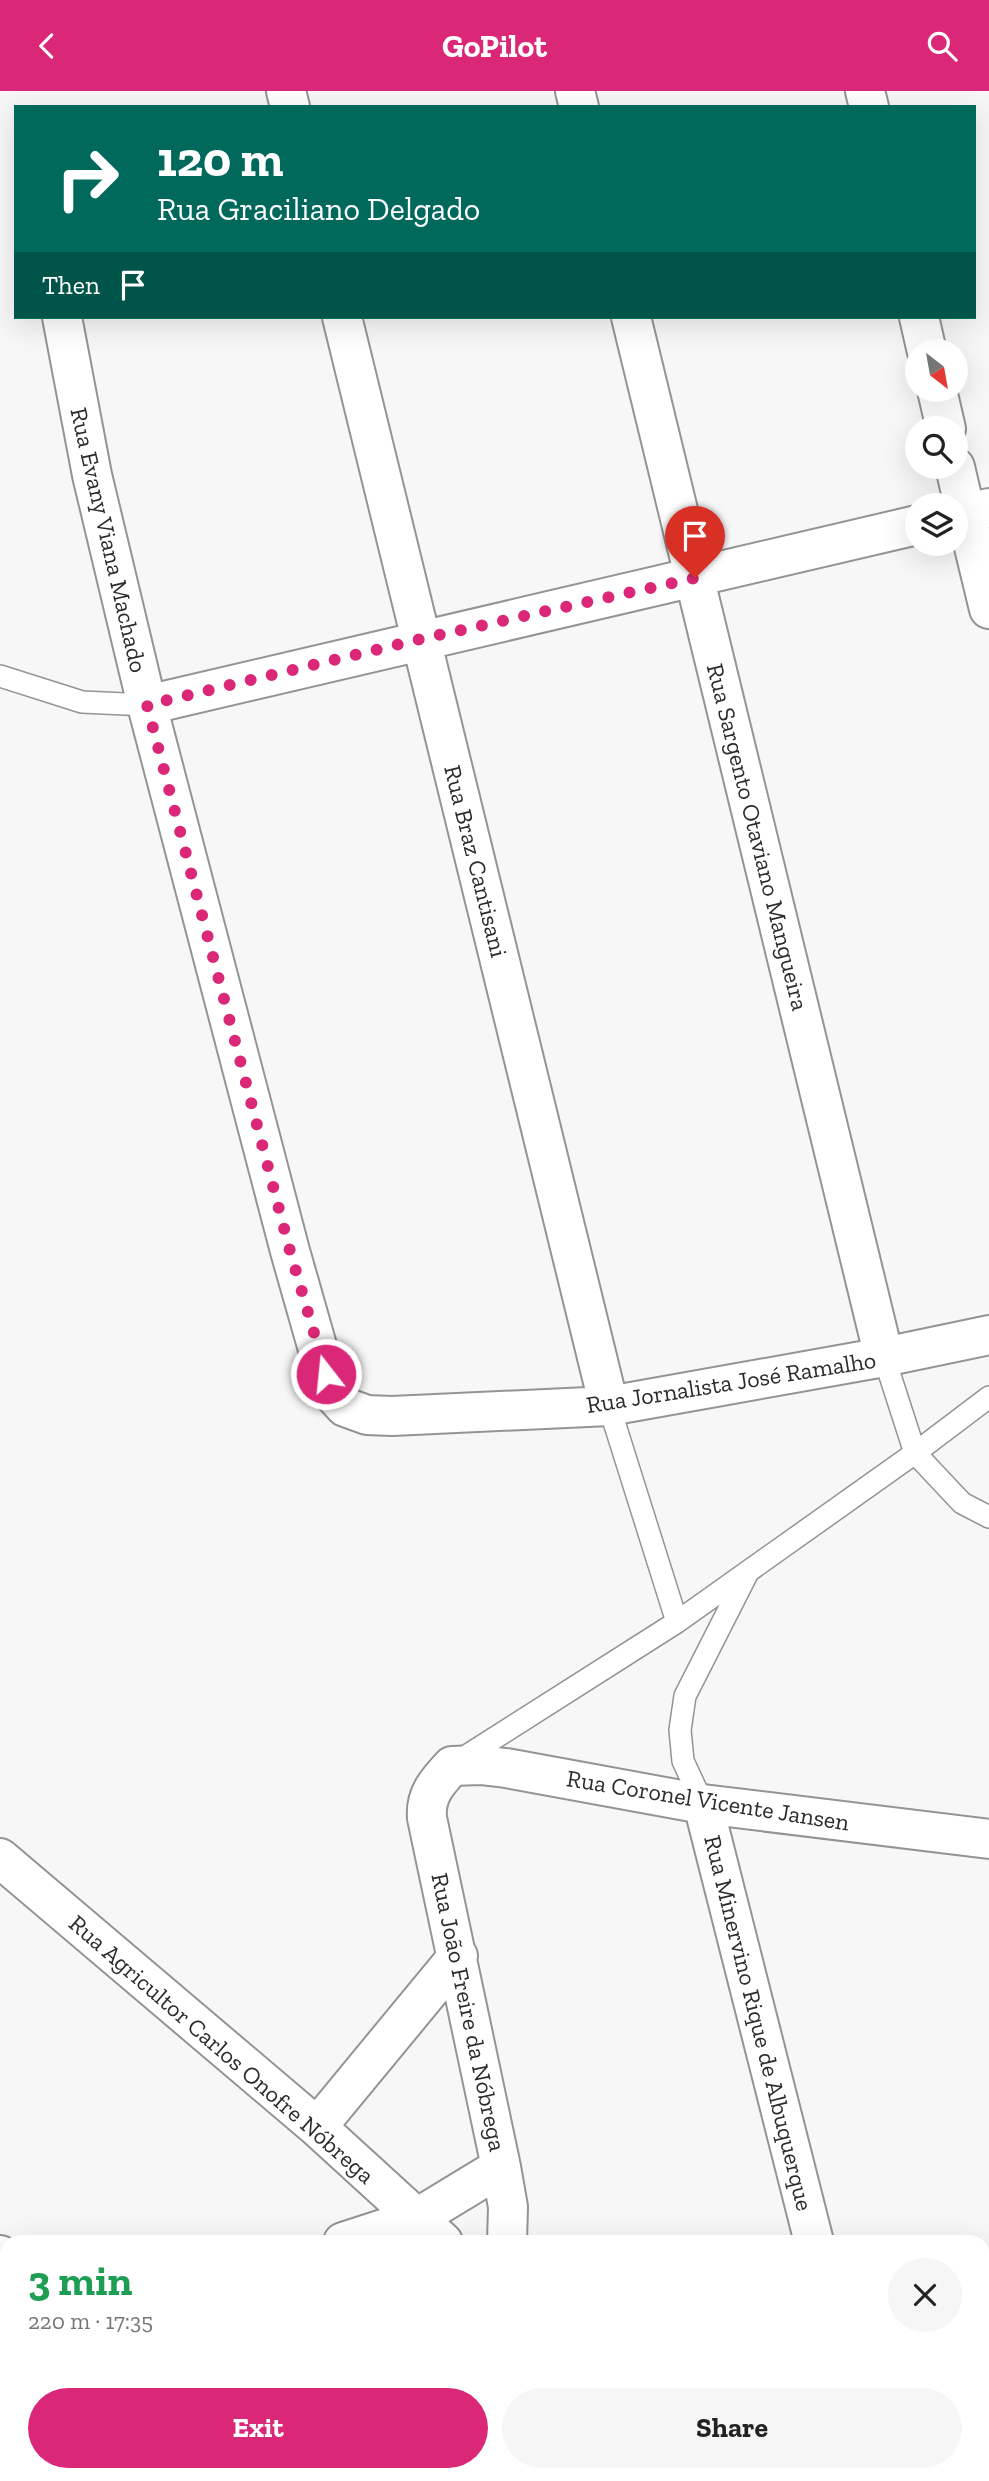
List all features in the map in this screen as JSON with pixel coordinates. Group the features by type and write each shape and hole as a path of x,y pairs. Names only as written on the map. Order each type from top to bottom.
{"street":[{"name":"Rua Evany Viana Machado","path":"62,319 92,475 147,705 290,1251 326,1374 335,1396 345,1407"},
{"name":"Rua Braz Cantisani","path":"342,319 609,1406"},
{"name":"Rua Sargento Otaviano Mangueira","path":"631,319 884,1357"},
{"path":"919,319 924,339"},
{"path":"959,479 970,513 989,609"},
{"path":"147,705 905,528"},
{"name":"Rua Jornalista José Ramalho","path":"345,1407 367,1415 392,1416 609,1406 884,1357 989,1335"},
{"name":"Rua Coronel Vicente Jansen","path":"444,1775 480,1765 506,1768 703,1804 989,1839"},
{"name":"Rua João Freire da Nóbrega","path":"444,1775 426,1803 427,1818 501,2167 508,2207 507,2235"},
{"name":"Rua Minervino Rique de Albuquerque","path":"703,1804 812,2235"},
{"name":"Rua Agricultor Carlos Onofre Nóbrega","path":"0,1858 317,2127 430,2230"},
{"path":"317,2127 458,1956"},
{"path":"394,2235 430,2230 501,2167"}],"lane":[{"path":"0,676 82,702 147,705"},
{"path":"884,1357 915,1453 962,1503 989,1517"},
{"path":"444,1775 748,1573 989,1397"},
{"path":"609,1406 677,1622"},
{"path":"703,1804 683,1761 680,1730 685,1696 748,1573"}],"route":[{"path":"326,1374 290,1251 147,705 421,639 695,578"}]}
